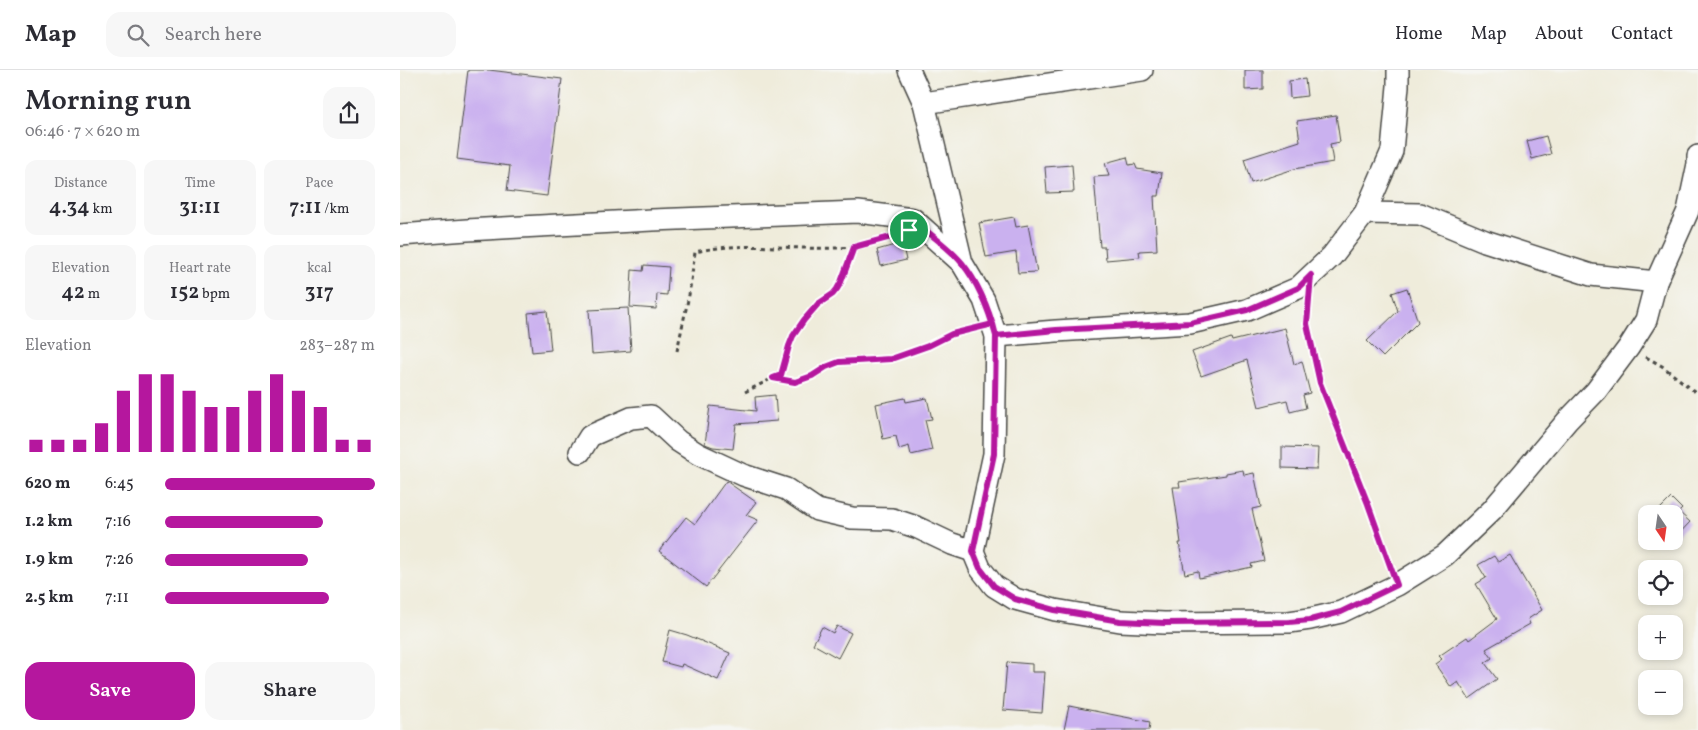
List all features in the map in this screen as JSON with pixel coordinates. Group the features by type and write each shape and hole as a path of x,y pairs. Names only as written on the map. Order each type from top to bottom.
{"street":[{"path":"909,70 924,103 962,263 984,300 994,330 994,454 973,551 980,568 994,586 1015,599 1055,610 1120,621 1174,623 1289,622 1310,620 1341,612 1397,585 1445,554 1492,510 1567,421 1596,391 1629,348 1646,320 1656,282 1688,211 1698,156"},
{"path":"924,103 1142,70"},
{"path":"994,330 1056,330 1190,323 1247,310 1298,288 1332,256 1366,213 1392,151 1398,70"},
{"path":"400,235 632,221 858,212 913,220 962,263"},
{"path":"1366,213 1420,214 1485,241 1591,275 1656,282"},
{"path":"580,452 590,436 631,418 650,416 678,441 698,454 743,475 786,489 816,510 852,518 892,519 973,551"}],"path":[{"path":"677,351 689,295 695,252 739,246 854,247 902,234 909,230 913,220"},
{"path":"745,392 781,375 789,346 804,320 818,304 833,294 841,282 854,247"},
{"path":"1311,275 1307,324 1320,383 1368,504 1397,585"},
{"path":"773,378 795,382 812,376 826,367 839,362 891,359 920,349 952,334 994,330"},
{"path":"1629,348 1662,366 1698,394"}],"building":[{"path":"468,70 489,70 562,79 547,196 507,191 510,166 457,159"},
{"path":"1245,70 1263,70 1263,89 1245,90"},
{"path":"1305,79 1307,96 1290,98 1289,81"},
{"path":"1336,115 1340,142 1330,144 1333,162 1294,169 1251,183 1244,159 1300,141 1297,121"},
{"path":"1546,136 1551,154 1532,159 1527,141"},
{"path":"1127,157 1129,165 1135,164 1137,169 1162,173 1159,196 1154,196 1157,250 1139,251 1140,257 1106,260 1105,247 1100,247 1094,177 1109,176 1105,163"},
{"path":"1072,165 1074,192 1047,193 1045,167"},
{"path":"1014,217 1016,227 1028,225 1037,272 1018,273 1016,252 986,257 979,223"},
{"path":"902,243 906,260 881,266 877,250"},
{"path":"644,265 669,267 667,295 657,294 656,309 630,307 632,270 643,271"},
{"path":"1407,288 1418,322 1383,357 1367,341 1398,311 1392,293"},
{"path":"628,308 631,351 592,354 589,310"},
{"path":"547,311 551,350 532,352 528,313"},
{"path":"1285,328 1294,364 1302,361 1310,393 1303,395 1306,408 1290,412 1287,400 1259,407 1247,360 1201,376 1192,352 1231,338 1232,341"},
{"path":"775,395 777,421 736,424 733,449 713,447 705,444 710,406 756,411 755,397"},
{"path":"905,398 906,402 927,398 932,419 925,420 932,450 911,455 909,446 899,449 896,436 883,439 876,404"},
{"path":"1282,447 1318,448 1317,469 1282,468"},
{"path":"1243,470 1244,475 1254,473 1261,507 1252,509 1264,561 1251,564 1252,567 1199,578 1198,571 1185,574 1179,543 1181,543 1173,487 1180,487 1179,482 1226,475 1226,473"},
{"path":"726,481 756,502 746,515 758,520 706,587 659,551 686,517 695,524"},
{"path":"1671,498 1678,505 1664,505"},
{"path":"1683,516 1690,522 1683,529"},
{"path":"1510,555 1542,610 1528,619 1530,624 1486,649 1492,658 1485,663 1497,679 1469,699 1458,682 1451,687 1435,664 1442,659 1439,656 1467,637 1469,640 1497,619 1476,584 1486,578 1478,565 1494,556 1498,562"},
{"path":"837,626 851,633 838,658 813,644 822,627 833,633"},
{"path":"670,630 730,653 718,680 682,664 681,667 662,662"},
{"path":"1007,662 1032,664 1032,672 1045,672 1042,713 1003,710"},
{"path":"1069,706 1150,722 1149,730 1064,730"}],"route":[{"path":"909,230 902,234 854,247 837,289 818,304 804,320 793,336 781,375 773,378 795,382 812,376 826,367 839,362 891,359 928,346 952,334 993,324 996,336 1056,330 1190,323 1247,310 1298,288 1311,275 1307,324 1320,383 1368,504 1397,585 1341,612 1310,620 1289,622 1164,623 1120,621 1055,610 1015,599 994,586 980,568 973,551 994,454 996,336 993,324 984,300 962,263 913,220 909,230"}]}
